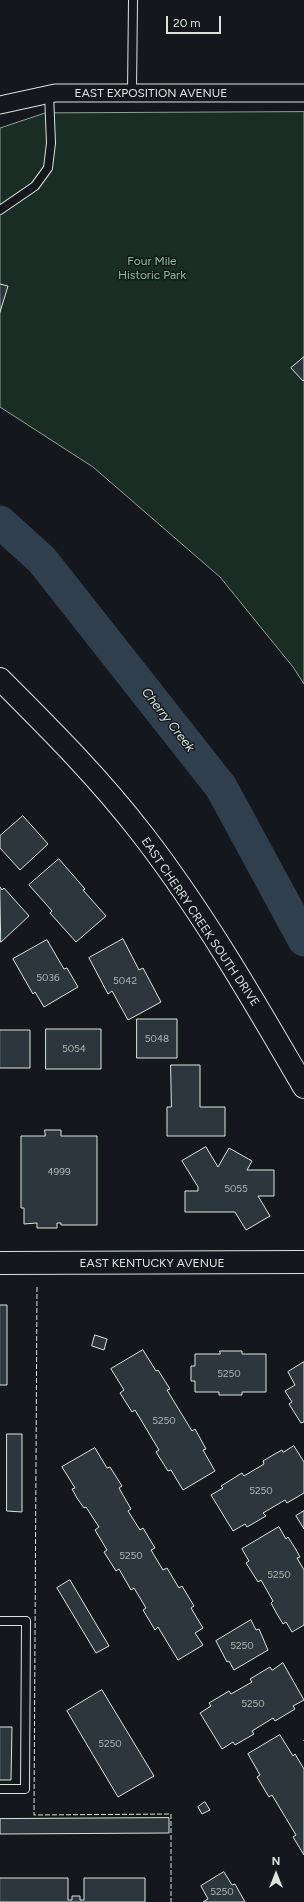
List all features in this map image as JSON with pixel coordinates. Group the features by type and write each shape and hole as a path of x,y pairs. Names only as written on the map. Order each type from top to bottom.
{"main road":[{"name":"EAST CHERRY CREEK SOUTH DRIVE","path":"0,679 77,757 144,836 211,934 303,1086"},
{"name":"EAST KENTUCKY AVENUE","path":"0,1263 304,1262"}],"street":[{"name":"EAST EXPOSITION AVENUE","path":"0,105 49,94 304,93"}],"lane":[{"path":"132,93 133,0"},
{"path":"0,210 35,186 48,168 50,143 49,94"},
{"path":"0,1621 26,1621 25,1789 0,1789"}],"green space":[{"name":"Four Mile Historic Park","path":"304,112 304,684 293,667 220,577 93,467 0,407 0,128 45,113"}],"building":[{"path":"0,284 8,286 0,312"},
{"path":"304,357 304,380 303,381 291,368"},
{"path":"23,816 48,844 20,870 0,848 0,836"},
{"path":"59,859 85,889 83,890 106,916 76,942 50,913 52,911 29,885"},
{"path":"0,887 2,890 4,888 29,916 1,942"},
{"path":"123,939 139,970 143,968 161,1002 128,1020 112,991 108,994 89,958"},
{"path":"47,940 64,969 67,968 78,987 44,1007 35,992 33,994 13,959"},
{"path":"137,1019 177,1019 177,1058 137,1058"},
{"path":"46,1029 101,1029 101,1069 46,1069"},
{"path":"0,1030 30,1030 30,1068 0,1068"},
{"path":"171,1065 200,1065 200,1107 225,1107 225,1136 167,1136 167,1107 171,1107"},
{"path":"45,1130 61,1130 61,1136 97,1136 97,1225 61,1225 61,1223 57,1223 57,1228 37,1228 37,1223 24,1224 24,1208 21,1208 21,1136 45,1136"},
{"path":"206,1147 218,1167 229,1148 252,1161 247,1170 274,1170 274,1196 258,1196 270,1216 246,1230 235,1212 185,1212 185,1191 198,1191 198,1187 182,1161"},
{"path":"0,1305 7,1305 7,1385 0,1385"},
{"path":"95,1335 107,1339 104,1350 92,1346"},
{"path":"143,1350 156,1371 158,1370 170,1389 167,1390 192,1431 195,1429 206,1449 203,1450 215,1471 183,1490 171,1470 168,1471 156,1452 159,1450 135,1410 132,1412 120,1393 124,1390 111,1369"},
{"path":"220,1351 242,1351 242,1354 266,1354 266,1392 242,1392 242,1395 219,1395 219,1392 195,1392 195,1381 191,1381 191,1366 195,1366 195,1354 220,1354"},
{"path":"304,1362 304,1422 301,1423 289,1404 292,1402 285,1391 295,1385 288,1372"},
{"path":"7,1434 22,1434 22,1512 7,1511"},
{"path":"294,1446 304,1462 304,1493 287,1503 285,1500 263,1513 266,1516 247,1527 245,1524 233,1531 211,1495 223,1488 221,1486 242,1473 244,1476 264,1464 263,1461 273,1455"},
{"path":"95,1448 107,1468 110,1467 122,1486 119,1488 131,1509 128,1511 140,1530 143,1528 155,1548 151,1550 163,1570 167,1568 179,1588 182,1586 194,1606 191,1608 203,1628 195,1633 203,1645 178,1660 158,1627 155,1630 143,1610 146,1608 134,1588 131,1590 119,1569 116,1571 104,1552 107,1550 95,1530 99,1527 86,1507 84,1508 77,1498 72,1489 75,1488 62,1467"},
{"path":"304,1511 304,1529 296,1516"},
{"path":"279,1527 286,1539 288,1537 295,1548 300,1557 297,1558 304,1570 304,1625 292,1632 286,1622 283,1624 277,1614 271,1603 273,1601 261,1580 258,1582 246,1563 249,1561 242,1549"},
{"path":"70,1580 109,1646 96,1653 57,1588"},
{"path":"251,1620 256,1630 259,1629 268,1650 234,1670 229,1661 227,1662 216,1641"},
{"path":"283,1663 304,1700 293,1706 295,1709 275,1721 273,1718 252,1731 254,1734 235,1745 233,1742 222,1749 200,1713 211,1706 209,1703 229,1691 231,1694 252,1682 250,1679 270,1667 272,1670"},
{"path":"102,1690 154,1776 118,1797 67,1711"},
{"path":"0,1727 12,1727 11,1780 0,1780"},
{"path":"280,1735 293,1756 295,1754 304,1769 304,1855 293,1837 296,1835 272,1795 269,1797 257,1777 260,1775 248,1754"},
{"path":"205,1802 210,1810 202,1814 198,1807"},
{"path":"169,1818 169,1833 0,1834 0,1819"},
{"path":"224,1872 232,1885 235,1884 245,1902 203,1902 208,1899 201,1886"},
{"path":"0,1878 68,1878 68,1900 72,1900 72,1896 80,1896 80,1900 84,1900 84,1878 145,1878 145,1902 0,1902"}],"waterway":[{"name":"Cherry Creek","path":"0,522 42,560 221,787 304,940"}],"fence":[{"path":"37,1287 34,1815 171,1814 171,1902"}]}
